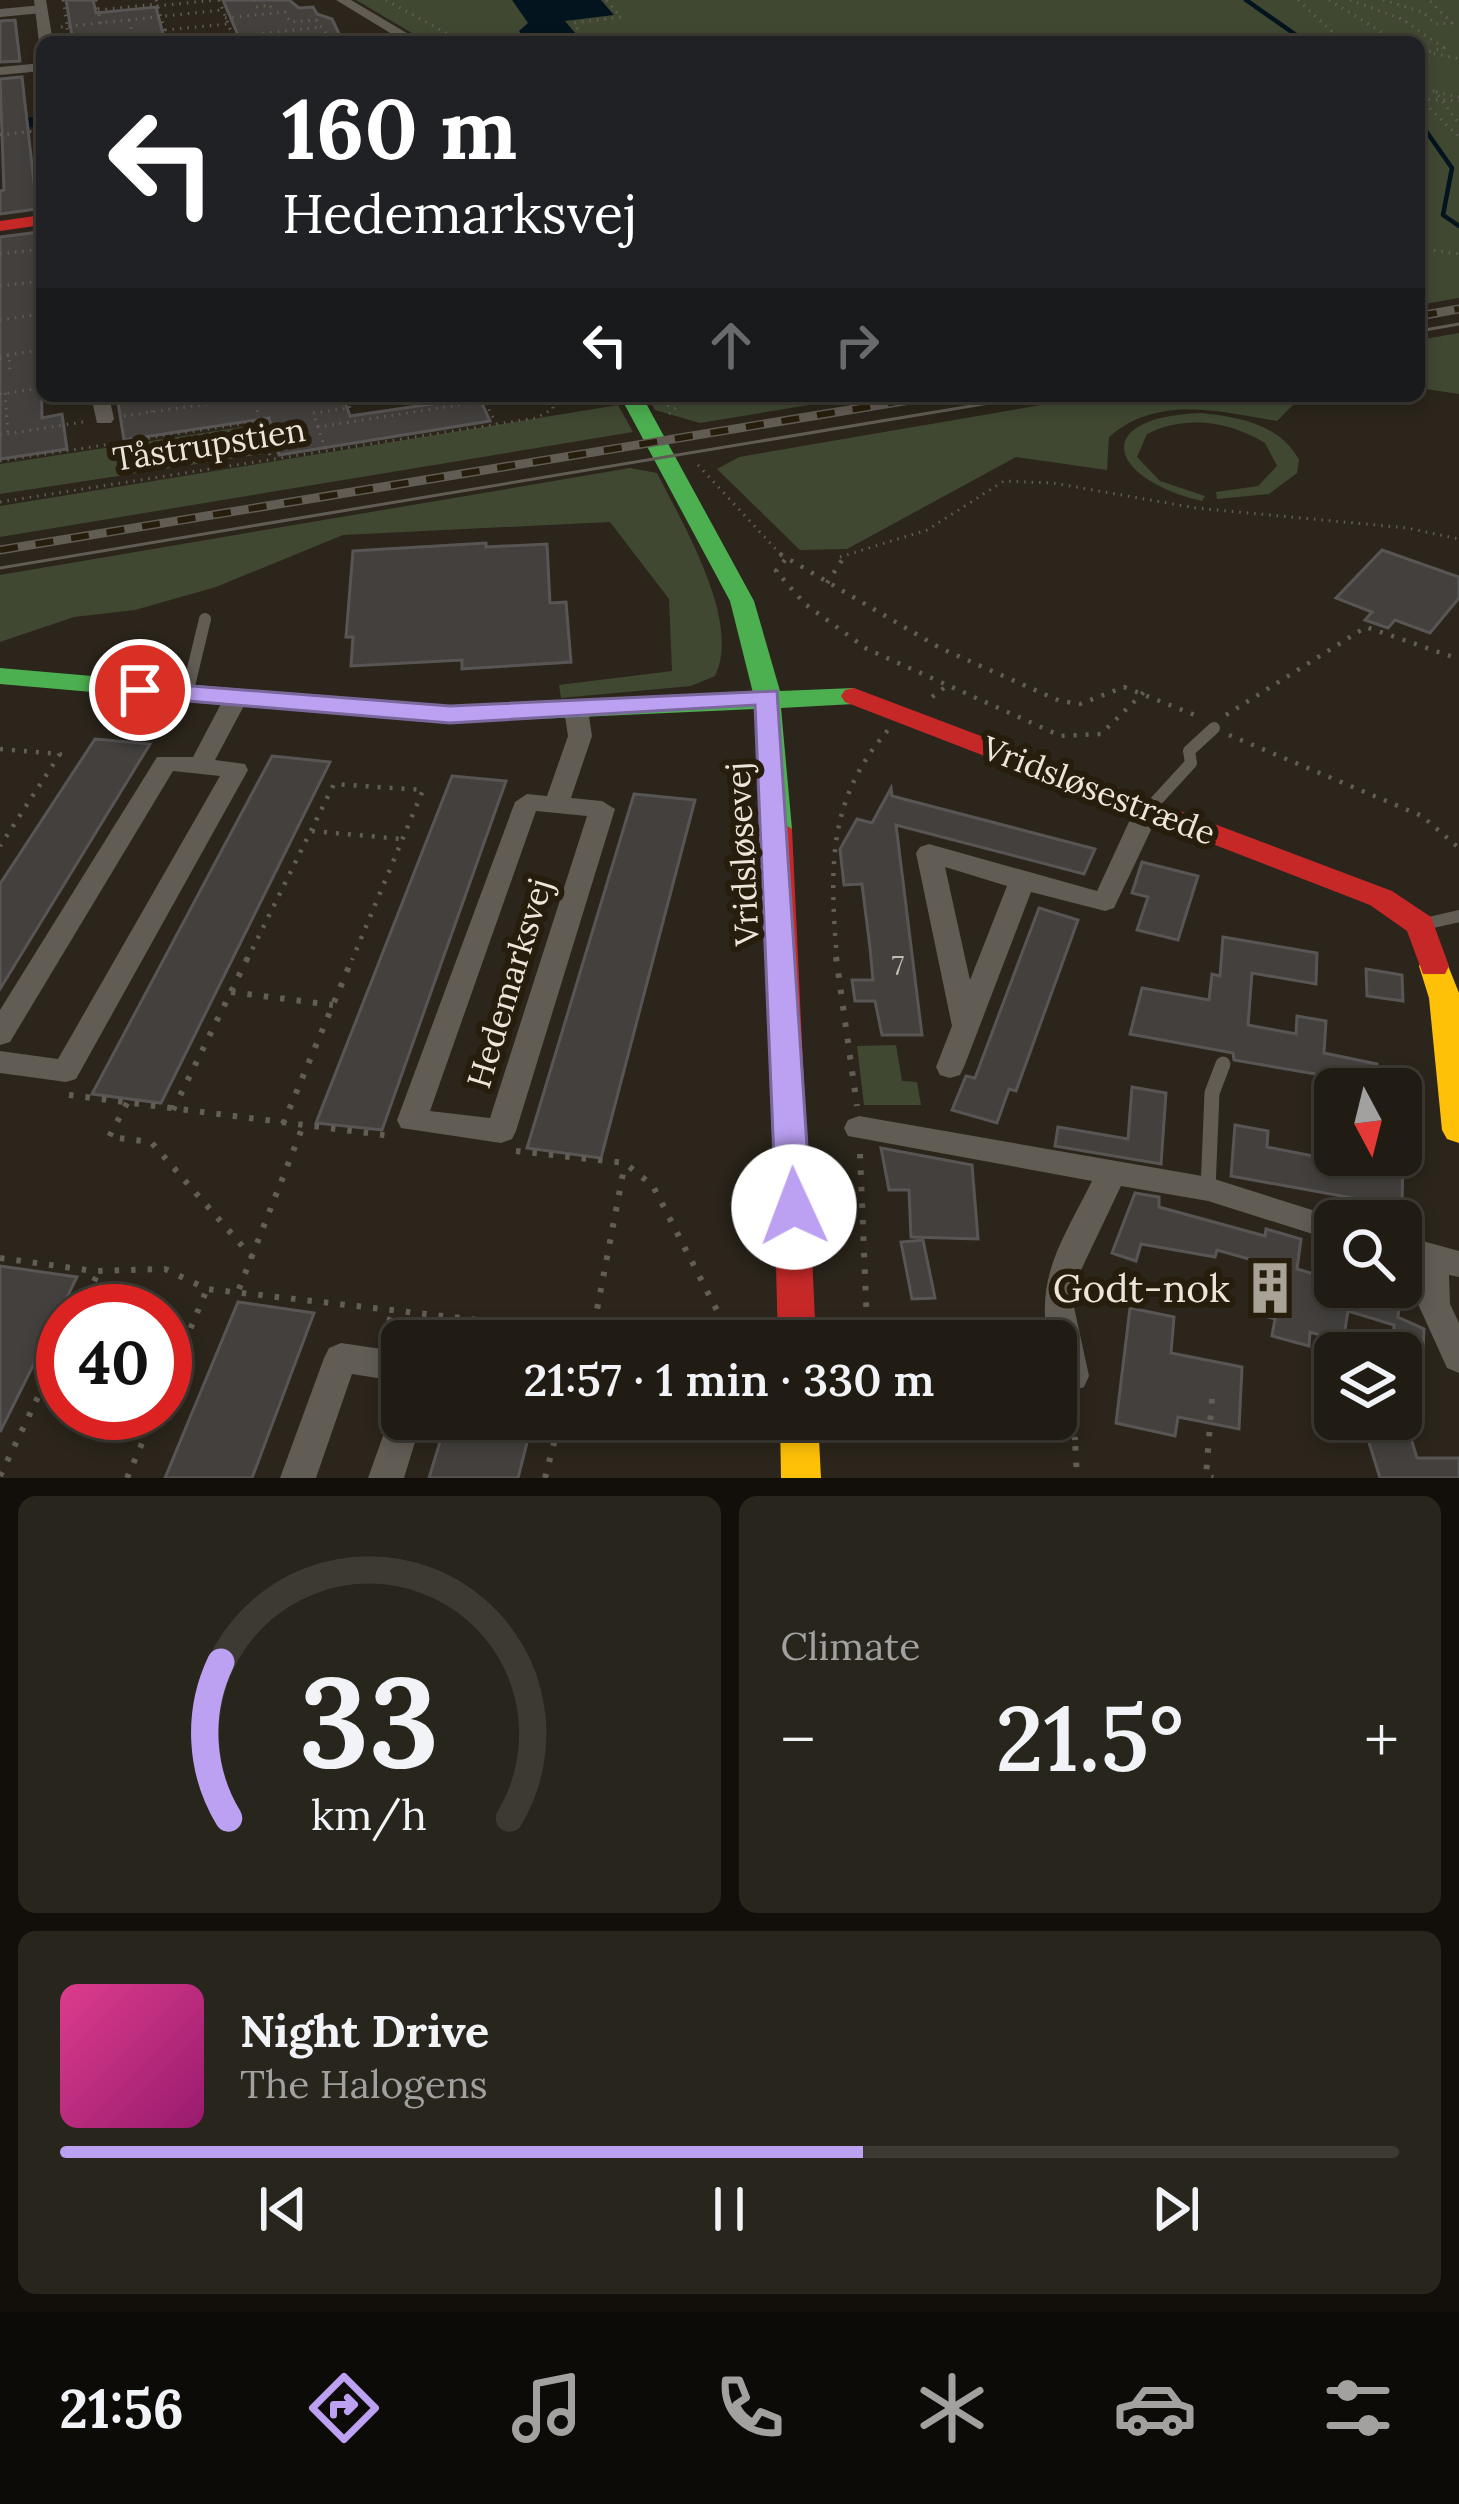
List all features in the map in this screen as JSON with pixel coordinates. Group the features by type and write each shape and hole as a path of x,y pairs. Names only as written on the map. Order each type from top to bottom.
{"street":[{"path":"342,0 405,36"},
{"path":"41,5 45,36"},
{"path":"0,71 36,68"},
{"path":"0,212 36,207"},
{"path":"0,226 36,221"},
{"path":"101,402 104,419"},
{"name":"Vridsløsevej","path":"634,402 742,601 768,696 777,807 796,1320"},
{"path":"0,676 235,700 450,715 768,696"},
{"name":"Vridsløsestræde","path":"768,696 837,692 876,700 1147,811 1381,898 1420,926"},
{"path":"200,766 235,700"},
{"path":"556,804 580,736 576,710"},
{"path":"0,1034 166,763 236,770 66,1071 0,1063"},
{"name":"Hedemarksvej","path":"527,802 556,804 602,809 501,1131 412,1120 527,802"},
{"path":"966,1027 929,853 1105,902 1147,811"},
{"path":"950,1067 1022,881"},
{"path":"1420,926 1444,998 1459,1130"},
{"path":"859,1128 1208,1189 1314,1222"},
{"path":"1060,1320 1065,1270 1111,1174"},
{"path":"1431,1256 1435,1304 1459,1358"},
{"path":"298,1478 341,1358 381,1364"},
{"path":"386,1478 398,1440"},
{"path":"800,1440 801,1478"}],"lane":[{"path":"0,14 41,5"},
{"path":"186,695 205,620"},
{"path":"1147,811 1190,763 1189,751 1214,728"},
{"path":"1420,926 1459,916"},
{"path":"1208,1189 1212,1093 1223,1064"}],"path":[{"path":"63,0 67,24 222,10"},
{"path":"96,0 101,22"},
{"path":"98,10 218,0 233,36"},
{"path":"254,0 256,7 270,5 274,13"},
{"path":"386,0 451,36"},
{"path":"586,36 574,23 621,17 606,0"},
{"path":"1298,0 1337,36"},
{"path":"1329,0 1388,36"},
{"path":"1350,0 1402,19 1444,48 1426,52"},
{"path":"1383,0 1423,12 1435,24 1451,25 1445,11 1429,0"},
{"path":"156,3 166,36"},
{"path":"165,31 285,12 290,22 316,20 324,36"},
{"path":"129,20 133,36"},
{"path":"57,27 101,22"},
{"path":"69,36 67,28 101,22"},
{"path":"260,36 320,27"},
{"path":"1426,52 1459,59"},
{"path":"1425,90 1458,100"},
{"path":"1440,97 1443,109 1459,124"},
{"path":"1425,98 1458,100"},
{"path":"1425,103 1459,136"},
{"path":"0,135 36,131"},
{"path":"0,254 36,249"},
{"path":"1425,249 1459,254"},
{"path":"0,286 36,282"},
{"path":"0,320 36,315"},
{"path":"0,358 36,351"},
{"path":"9,355 10,372"},
{"path":"8,434 3,394 36,389"},
{"path":"150,402 152,412"},
{"path":"0,435 220,402"},
{"path":"255,402 272,459"},
{"path":"325,451 313,413 350,407 348,402"},
{"path":"317,427 465,402"},
{"path":"485,402 496,424"},
{"name":"Tåstrupstien","path":"0,502 496,424 548,413 551,402"},
{"path":"672,402 667,406 669,414 682,402"},
{"path":"0,461 260,421"},
{"path":"694,460 785,560 940,648 1060,701 1080,704 1109,689 1145,691 1191,710 1214,728 1422,816 1459,848"},
{"path":"827,583 841,556 927,530 1004,481 1053,483 1196,508 1407,528 1459,539"},
{"path":"785,560 776,571 834,627 867,649 1075,739 1101,734 1145,691"},
{"path":"1214,728 1216,721 1366,627 1459,659"},
{"path":"866,1320 859,1128 830,865 850,777 875,740"},
{"path":"0,749 60,754 0,846"},
{"path":"173,1110 334,784 423,790 283,1124"},
{"path":"311,831 402,839"},
{"path":"231,992 333,1005"},
{"path":"64,1094 395,1137"},
{"path":"127,1103 109,1137 151,1142 251,1257"},
{"path":"238,1290 303,1126"},
{"path":"510,1150 625,1163 653,1186 722,1320"},
{"path":"595,1320 625,1163"},
{"path":"0,1258 99,1271 148,1264 171,1268 207,1289 464,1320"},
{"path":"93,1284 99,1271"},
{"path":"192,1325 207,1289"},
{"path":"1212,1399 1206,1476 1214,1478"},
{"path":"0,1476 36,1401"},
{"path":"128,1478 144,1440"},
{"path":"545,1478 554,1440"},
{"path":"1075,1440 1077,1478"}],"green space":[{"path":"356,0 1459,0 1459,298 1425,304 1425,36 417,36"},
{"path":"1459,333 1459,394 1425,389 1425,339"},
{"path":"650,402 827,402 700,423 655,410"},
{"path":"1058,402 1296,402 1277,421 1189,410 1147,415 1109,437 1107,470 1016,457 847,549 800,550 717,469 739,457"},
{"path":"618,405 633,432 0,537 0,506"},
{"path":"1201,413 1270,430 1299,460 1297,473 1269,494 1217,499 1216,492 1258,486 1277,466 1265,443 1207,423 1177,424 1147,434 1137,457 1160,481 1205,496 1202,501 1146,479 1131,465 1124,450 1127,437 1141,425"},
{"path":"255,425 263,454 0,494 0,464"},
{"path":"630,468 657,473 715,601 721,654 715,676 691,686 561,698 559,685 672,671 669,599 610,522 343,535 216,587 135,610 74,617 0,642 0,575"},
{"path":"896,1045 902,1081 917,1082 921,1105 864,1105 857,1046"}],"water":[{"path":"512,0 601,0 614,15 565,21 578,36 523,36 519,31 528,23"}],"building":[{"path":"66,0 93,0 96,13 156,7 163,36 72,36"},
{"path":"223,0 289,0 299,8 313,7 317,14 332,19 340,36 238,36"},
{"path":"15,20 20,61 0,62 0,21"},
{"path":"22,77 36,209 0,214 0,191 4,190 0,79"},
{"path":"36,232 36,402 42,402 42,418 62,414 67,449 0,459 0,237"},
{"path":"118,402 345,402 350,416 445,402 481,402 490,421 279,455 269,418 124,440"},
{"path":"486,543 486,547 547,544 550,603 566,602 571,662 462,669 462,660 351,666 353,637 346,637 353,551"},
{"path":"1382,550 1459,577 1459,598 1430,633 1395,620 1388,628 1365,620 1372,612 1336,598"},
{"path":"95,739 150,744 0,989 0,884"},
{"path":"272,756 330,762 161,1103 92,1094"},
{"path":"452,776 506,781 382,1130 316,1123"},
{"path":"891,788 892,796 1095,849 1084,874 896,825 922,1035 882,1035 875,1001 855,1001 852,980 873,980 862,884 844,885 840,849 857,819 872,823"},
{"path":"634,794 695,800 601,1158 527,1148"},
{"path":"1142,862 1198,876 1178,940 1137,930 1148,897 1132,893"},
{"path":"1039,908 1078,920 1016,1091 1009,1089 997,1123 952,1110 966,1076 975,1078"},
{"path":"1223,937 1317,953 1316,984 1252,973 1248,1025 1296,1034 1297,1016 1326,1021 1324,1053 1377,1064 1377,1068 1314,1068 1314,1074 1130,1034 1142,988 1209,1000 1212,974 1220,976"},
{"path":"1366,969 1402,975 1403,1001 1367,996"},
{"path":"1132,1087 1166,1093 1161,1164 1055,1146 1058,1127 1128,1139"},
{"path":"1235,1125 1268,1131 1267,1147 1314,1156 1314,1176 1403,1176 1402,1200 1363,1200 1231,1176"},
{"path":"881,1148 972,1165 978,1239 911,1237 909,1190 889,1190"},
{"path":"1135,1193 1159,1197 1159,1207 1265,1236 1266,1229 1301,1239 1297,1269 1314,1274 1314,1308 1399,1308 1398,1317 1424,1329 1422,1378 1422,1332 1394,1332 1394,1325 1348,1311 1345,1332 1310,1332 1309,1346 1272,1336 1275,1319 1252,1312 1260,1262 1217,1250 1215,1257 1141,1244 1136,1261 1112,1253"},
{"path":"923,1240 935,1298 912,1299 901,1242"},
{"path":"0,1266 77,1277 74,1284 36,1284 36,1360 0,1432"},
{"path":"238,1302 314,1313 252,1478 165,1478 181,1440 192,1440 192,1413"},
{"path":"1130,1308 1174,1317 1171,1353 1242,1367 1239,1429 1178,1417 1175,1436 1116,1423"},
{"path":"441,1440 528,1440 518,1478 429,1478"},
{"path":"1368,1440 1411,1440 1417,1458 1459,1458 1459,1478 1380,1478"}],"waterway":[{"path":"1246,0 1297,36"},
{"path":"0,126 36,122"},
{"path":"1425,130 1452,168 1443,215 1459,226"}],"tram line":[{"path":"1425,330 1459,324"},
{"path":"0,568 995,402"}],"railway":[{"path":"1425,315 1459,309"},
{"path":"0,550 898,402"}],"traffic: fast":[{"path":"634,402 742,601 765,674 778,829"},
{"path":"0,676 450,715 854,696"}],"traffic: slow":[{"path":"1434,966 1445,998 1459,1130"},
{"path":"800,1440 801,1478"}],"traffic: jam":[{"path":"0,226 36,221"},
{"path":"854,696 1381,898 1420,925 1434,966"},
{"path":"778,829 796,1320"}],"place":[{"name":"Godt-nok","path":"1270,1288"}],"route":[{"path":"140,690 450,715 768,696 794,1207"}]}
